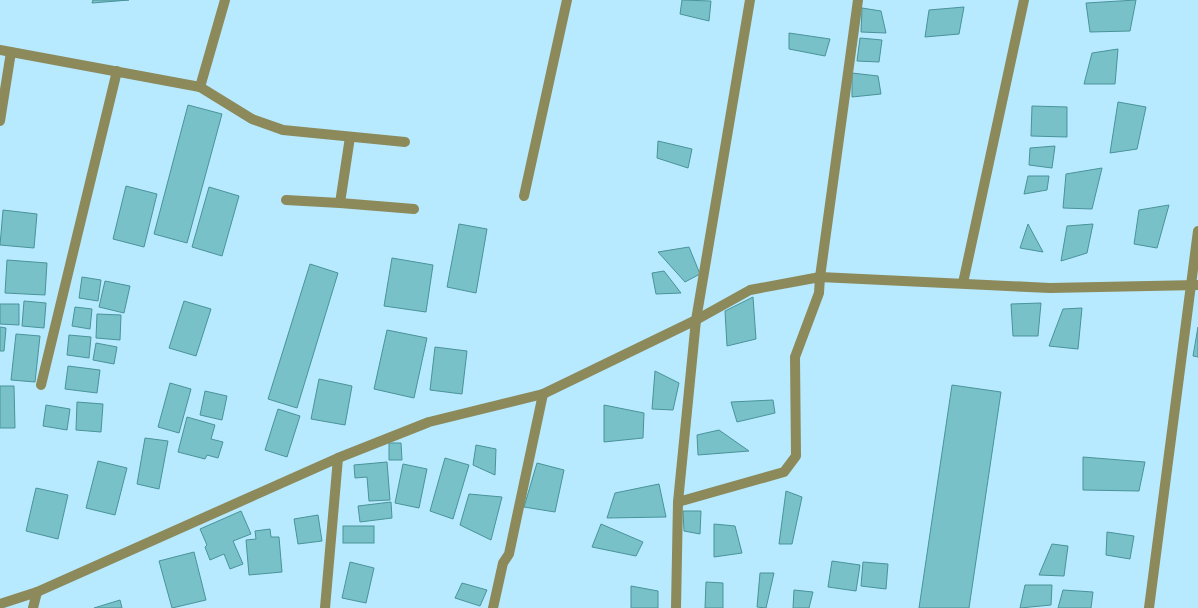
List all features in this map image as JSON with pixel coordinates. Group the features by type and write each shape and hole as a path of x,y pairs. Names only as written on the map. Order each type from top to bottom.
{"street":[{"path":"200,87 225,0"},
{"path":"524,196 567,0"},
{"path":"676,608 678,502 696,320 750,0"},
{"path":"678,502 784,472 796,456 795,357 819,293 858,0"},
{"path":"964,283 1024,0"},
{"path":"0,50 200,87 252,119 283,130 405,142"},
{"path":"0,121 11,52"},
{"path":"41,385 117,71"},
{"path":"340,203 350,136"},
{"path":"286,200 414,209"},
{"path":"1149,608 1195,285 1198,231"},
{"path":"0,604 37,592 338,458 429,422 543,394 696,320 750,290 820,277 1050,288 1195,285"},
{"path":"494,608 502,563 509,554 543,394"},
{"path":"325,608 338,458"},
{"path":"33,608 37,592"}],"building":[{"path":"93,0 129,0 92,3"},
{"path":"682,0 711,1 709,21 680,14"},
{"path":"1136,0 1130,31 1090,32 1086,3"},
{"path":"964,7 959,34 925,37 929,10"},
{"path":"862,8 881,11 886,33 861,32"},
{"path":"789,33 830,39 825,56 789,49"},
{"path":"860,38 882,40 879,62 857,61"},
{"path":"1118,49 1115,84 1084,84 1092,53"},
{"path":"852,73 878,76 881,94 852,97"},
{"path":"1118,102 1146,107 1137,149 1110,153"},
{"path":"188,105 222,114 187,243 154,234"},
{"path":"1032,106 1067,107 1067,137 1031,136"},
{"path":"658,141 692,149 688,168 657,158"},
{"path":"1055,146 1052,168 1029,165 1030,148"},
{"path":"1102,168 1092,209 1063,208 1066,174"},
{"path":"1028,176 1049,176 1047,190 1024,194"},
{"path":"126,186 157,194 144,247 113,239"},
{"path":"209,187 239,196 222,256 192,247"},
{"path":"1169,205 1157,248 1134,244 1139,210"},
{"path":"3,210 37,214 34,248 0,245"},
{"path":"459,224 487,229 476,293 447,287"},
{"path":"1028,224 1043,252 1020,248"},
{"path":"1093,224 1087,253 1061,261 1067,226"},
{"path":"689,247 700,274 685,282 658,252"},
{"path":"392,258 433,265 426,312 384,306"},
{"path":"7,260 47,263 45,295 5,293"},
{"path":"310,264 338,273 297,408 268,399"},
{"path":"664,271 681,293 656,294 652,273"},
{"path":"82,277 101,280 98,301 79,298"},
{"path":"105,281 130,286 124,313 99,307"},
{"path":"753,297 756,339 727,346 725,311"},
{"path":"24,301 46,303 44,328 22,326"},
{"path":"184,301 211,309 196,356 169,348"},
{"path":"1041,303 1038,336 1013,336 1011,304"},
{"path":"0,304 19,304 19,325 0,324"},
{"path":"75,307 92,309 90,329 72,326"},
{"path":"1082,308 1078,349 1049,346 1063,309"},
{"path":"97,314 121,315 120,340 96,338"},
{"path":"0,327 6,328 4,351 0,351"},
{"path":"1198,327 1198,357 1193,356"},
{"path":"387,330 427,338 414,398 374,389"},
{"path":"16,334 40,336 35,382 11,380"},
{"path":"69,335 91,337 89,358 67,355"},
{"path":"96,343 117,347 114,364 93,360"},
{"path":"435,347 467,351 462,394 430,390"},
{"path":"68,366 100,370 97,393 65,389"},
{"path":"655,371 679,383 673,410 652,409"},
{"path":"319,379 352,386 345,425 311,419"},
{"path":"170,383 191,389 179,433 158,427"},
{"path":"952,385 1001,392 969,608 919,608"},
{"path":"0,386 14,386 15,428 0,428"},
{"path":"205,391 227,396 222,420 200,415"},
{"path":"773,400 775,413 737,422 731,402"},
{"path":"77,402 103,404 101,432 76,430"},
{"path":"46,405 70,409 67,430 43,426"},
{"path":"604,405 644,413 643,438 604,442"},
{"path":"278,409 300,416 287,457 265,450"},
{"path":"187,417 215,425 211,439 223,442 218,458 207,455 205,459 178,452"},
{"path":"719,430 749,451 698,455 697,435"},
{"path":"145,438 168,441 159,489 137,484"},
{"path":"389,443 401,443 402,460 389,460"},
{"path":"476,445 496,449 495,475 473,465"},
{"path":"1083,457 1145,462 1139,491 1083,490"},
{"path":"445,458 469,465 453,519 430,511"},
{"path":"98,461 127,468 115,515 86,508"},
{"path":"387,462 390,500 369,501 367,477 355,478 354,465"},
{"path":"537,463 564,470 555,512 524,507"},
{"path":"403,464 427,469 419,508 395,503"},
{"path":"659,484 666,517 607,518 615,493"},
{"path":"36,488 68,495 58,539 26,531"},
{"path":"786,491 802,497 792,544 779,544"},
{"path":"469,494 502,497 491,540 460,525"},
{"path":"391,502 392,518 360,522 358,506"},
{"path":"241,511 251,534 233,541 243,564 230,569 224,554 210,560 205,547 207,545 200,529"},
{"path":"683,511 701,511 700,534 684,531"},
{"path":"318,515 322,541 298,544 294,519"},
{"path":"601,524 643,542 636,556 592,547"},
{"path":"714,524 735,526 742,553 714,557"},
{"path":"343,526 374,526 374,543 343,543"},
{"path":"270,529 271,537 279,537 282,572 249,575 246,540 256,539 255,531"},
{"path":"1107,532 1134,536 1130,559 1106,555"},
{"path":"1052,544 1068,546 1064,576 1039,575"},
{"path":"194,552 206,600 172,608 159,561"},
{"path":"832,561 860,565 856,591 828,587"},
{"path":"350,562 374,568 366,603 342,598"},
{"path":"863,562 888,564 886,589 861,586"},
{"path":"760,573 774,573 766,608 757,607"},
{"path":"706,582 723,583 723,608 705,608"},
{"path":"462,583 487,590 480,606 455,598"},
{"path":"1025,585 1052,585 1051,605 1020,608"},
{"path":"631,586 658,591 658,608 631,608"},
{"path":"794,590 813,592 809,608 793,608"},
{"path":"1063,590 1093,592 1091,608 1058,608"},
{"path":"120,600 122,608 94,608"}]}
